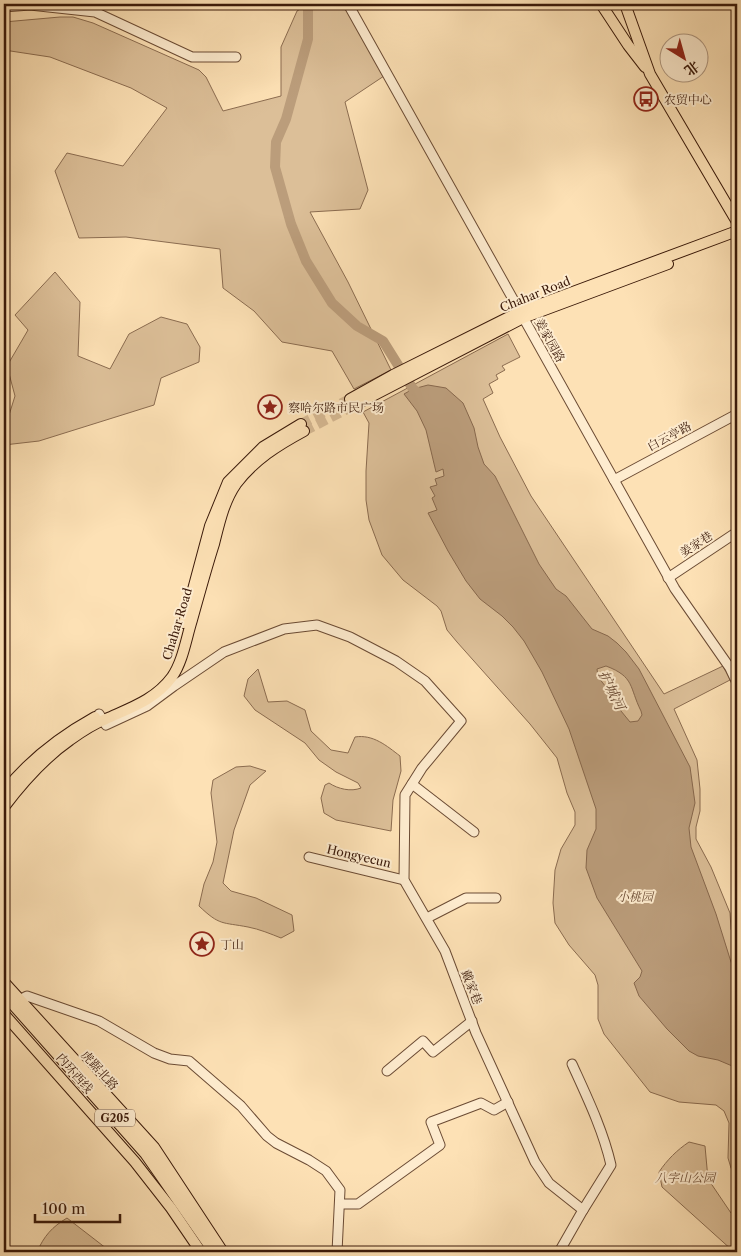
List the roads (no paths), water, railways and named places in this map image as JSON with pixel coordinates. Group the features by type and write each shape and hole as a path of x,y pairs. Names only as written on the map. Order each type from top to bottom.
{"highway":[{"name":"内环西线","path":"4,993 24,1021 141,1157 176,1203 209,1252"},
{"name":"内环西线","path":"4,1005 24,1021 146,1153 216,1252"},
{"path":"24,1021 86,1078 150,1150 186,1197"}],"main road":[{"path":"602,4 628,45 650,74 737,222"},
{"path":"625,4 650,74"},
{"path":"633,4 654,72 737,211"},
{"name":"Chahar Road","path":"353,402 521,315 737,231"},
{"name":"Chahar Road","path":"521,315 737,238"},
{"name":"Chahar Road","path":"4,792 19,773 44,750 72,730 146,700 161,689 171,677 176,670 184,648 224,511 235,486 255,463 303,428"},
{"name":"Chahar Road","path":"4,807 16,791 50,756 101,717"},
{"name":"虎踞北路","path":"4,982 154,1147 224,1252"},
{"path":"4,1014 135,1162 171,1208"},
{"path":"24,1021 74,1087 138,1159 201,1252"}],"street":[{"name":"姜家园路","path":"348,4 668,578 730,668 737,683"},
{"path":"4,7 30,5 95,12 192,56 236,57"},
{"name":"白云亭路","path":"614,480 737,414"},
{"name":"姜家巷","path":"668,578 737,532"},
{"path":"101,717 106,725 147,706 224,652 284,629 317,625 350,637 404,666 425,681 461,721 422,768 405,795 404,880"},
{"path":"412,784 474,832"},
{"name":"Hongyecun","path":"308,857 404,880"},
{"name":"戴家巷","path":"404,880 445,950 472,1021 535,1162 549,1183 584,1210"},
{"path":"427,918 466,898 496,898"},
{"path":"20,1000 27,996 91,1018 154,1054 170,1059 189,1061 241,1106 253,1121 276,1143 326,1171 340,1190 341,1204 337,1252"},
{"path":"387,1071 423,1041 433,1052 472,1021"},
{"path":"559,1252 611,1166 607,1147 596,1117 572,1064"},
{"path":"341,1204 358,1204 440,1145 431,1122 481,1103 494,1110 508,1102"}],"waterway":[{"path":"308,8 308,39 286,119 276,142 275,167 291,224 306,261 332,303 357,326 383,341 413,389 424,397"}],"tunnel":[{"path":"301,424 350,399"},
{"path":"304,431 355,405"}],"place":[{"name":"农贸中心","path":"646,99"},
{"name":"察哈尔路市民广场","path":"270,407"},
{"name":"丁山","path":"202,944"}],"water label":[{"name":"护城河","path":"612,690"}],"park label":[{"name":"小桃园","path":"635,896"},
{"name":"八字山公园","path":"685,1177"}]}
